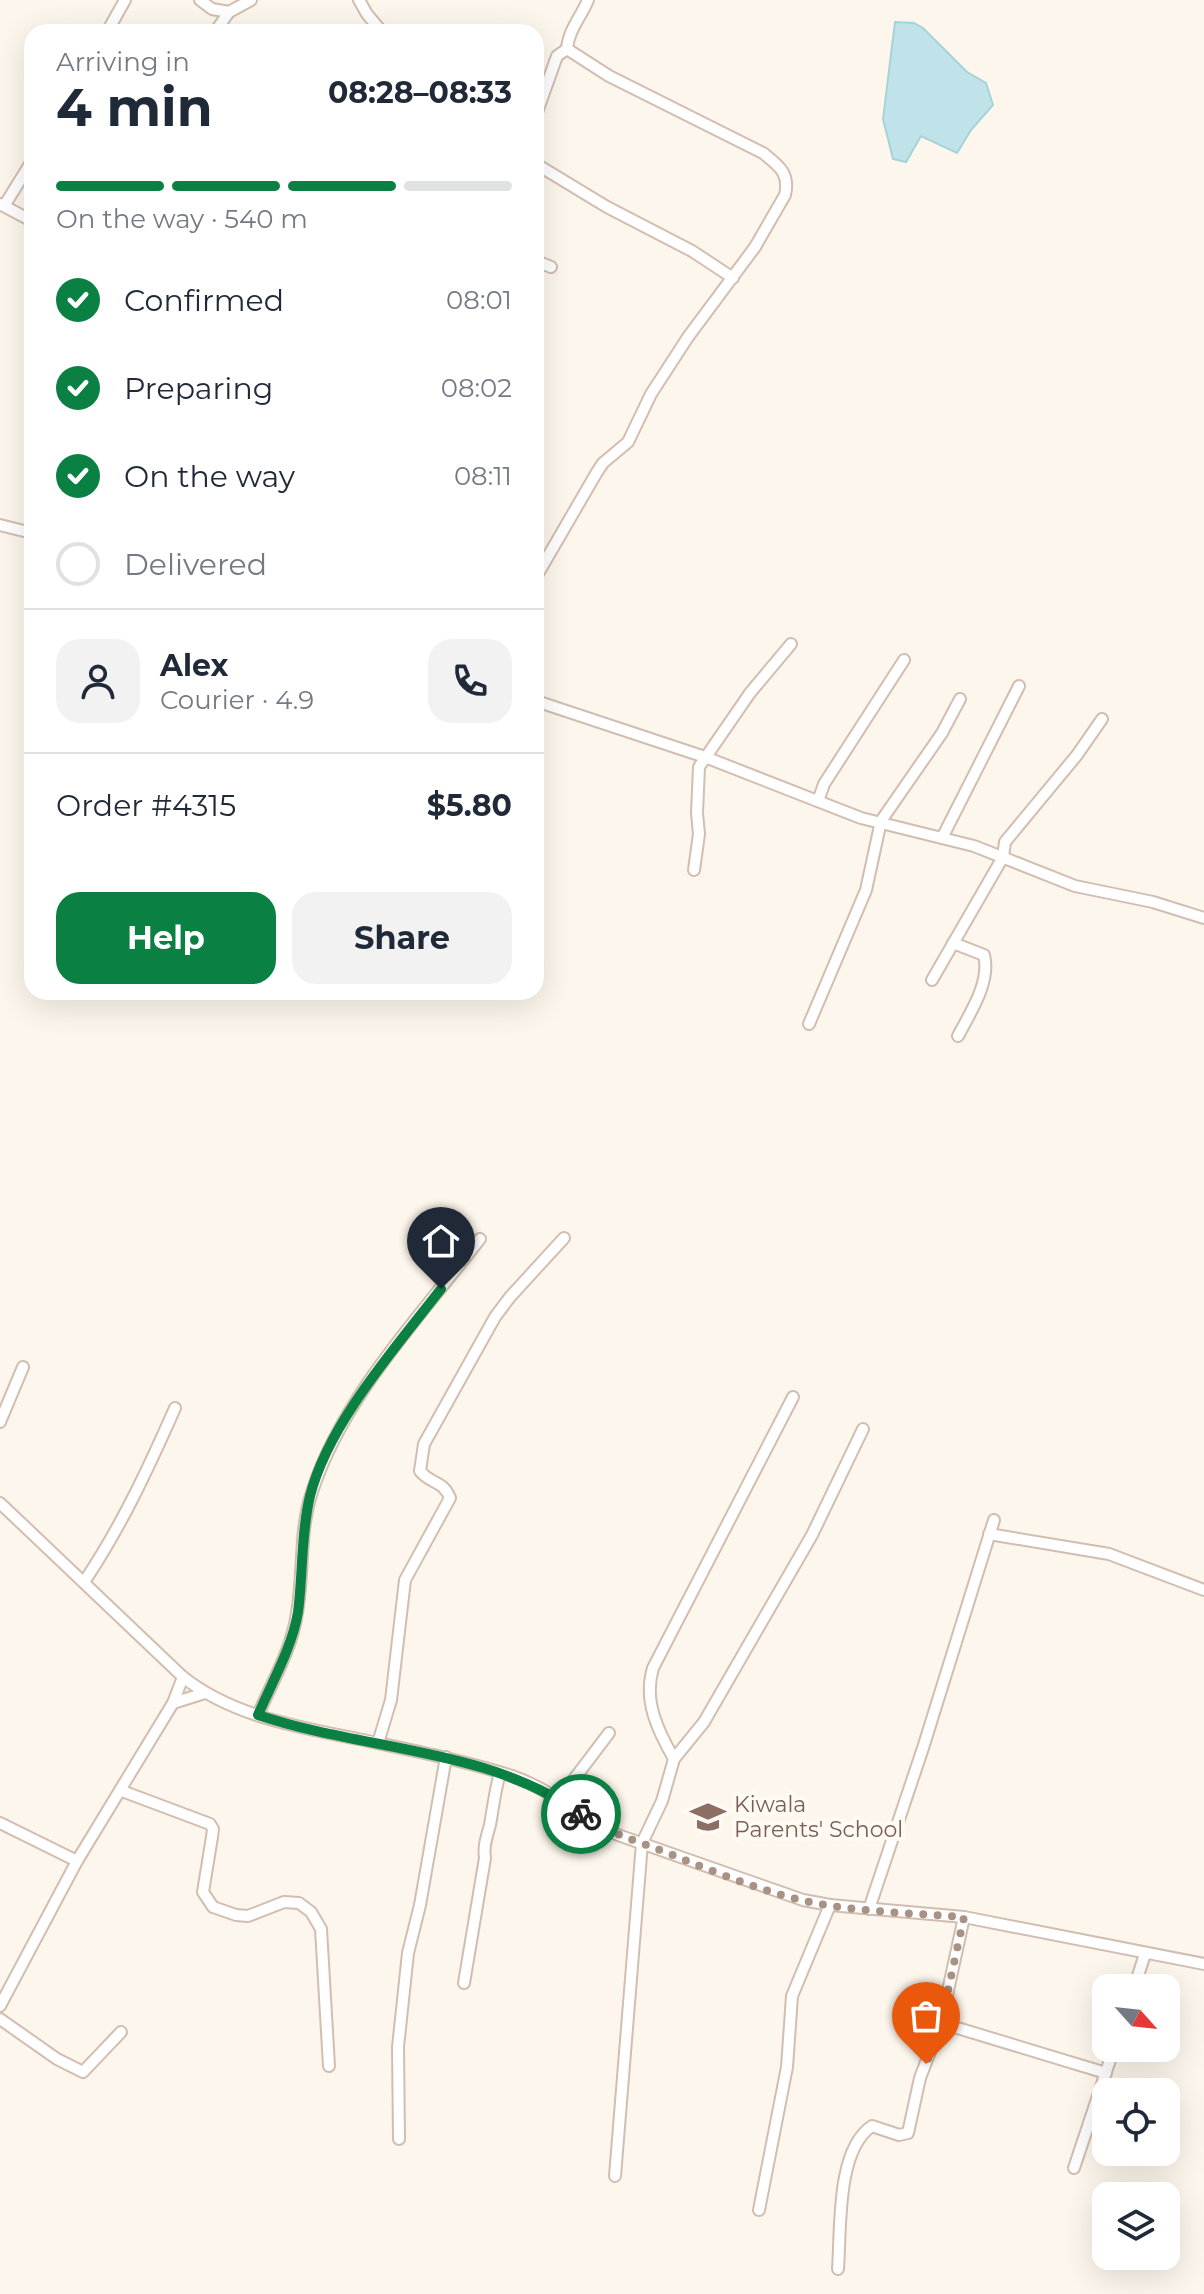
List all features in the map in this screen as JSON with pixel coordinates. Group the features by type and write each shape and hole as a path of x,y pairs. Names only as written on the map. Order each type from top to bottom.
{"street":[{"path":"112,24 125,0"},
{"path":"200,0 212,9 229,12"},
{"path":"221,24 229,12 251,0"},
{"path":"359,0 376,24"},
{"path":"544,93 557,56 567,49 568,38 588,0"},
{"path":"544,563 597,472 628,442 651,394 688,337 733,278 785,195 787,178 782,168 744,142 609,76 567,49"},
{"path":"544,169 607,207 692,251 733,278"},
{"path":"24,173 2,205 24,217"},
{"path":"544,264 551,267"},
{"path":"0,525 24,531"},
{"path":"694,870 699,834 699,767 750,693 791,644"},
{"path":"818,801 824,784 904,660"},
{"path":"942,838 1019,686"},
{"path":"809,1024 866,890 881,821 942,733 960,699"},
{"path":"544,704 705,757 861,818 881,821 1003,857 1075,886 1153,902 1204,918"},
{"path":"932,980 1003,857 1005,842 1077,755 1102,719"},
{"path":"953,943 984,955 987,967 978,996 958,1036"},
{"path":"378,1743 391,1700 405,1580 450,1498 445,1488 420,1471 424,1444 495,1317 564,1238"},
{"path":"258,1715 289,1647 297,1614 310,1495 322,1463 382,1364 480,1239"},
{"path":"0,1422 23,1367"},
{"path":"674,1759 662,1738 651,1707 648,1684 653,1668 793,1397"},
{"path":"84,1582 115,1536 175,1408"},
{"path":"615,2176 642,1843 662,1801 674,1759 704,1722 812,1535 863,1429"},
{"path":"0,1503 183,1677 205,1693 258,1715 288,1725 446,1757 500,1773 543,1789 597,1826 775,1892 830,1905 964,1917 1204,1964"},
{"path":"869,1909 994,1520"},
{"path":"989,1534 1109,1554 1204,1590"},
{"path":"0,2006 77,1861 173,1703 183,1677"},
{"path":"173,1703 205,1693"},
{"path":"559,1799 609,1733"},
{"path":"399,2139 398,2047 408,1953 420,1905 446,1757"},
{"path":"464,1983 490,1813 500,1773"},
{"path":"122,1791 210,1824 213,1829 203,1892 213,1907 248,1916 284,1902 299,1903 311,1912 321,1929 329,2066"},
{"path":"0,1823 77,1861"},
{"path":"759,2210 787,2067 792,1996 830,1905"},
{"path":"838,2269 845,2173 856,2143 872,2126 899,2135 908,2133 920,2078 941,2023 964,1917"},
{"path":"1139,1974 1145,1954"},
{"path":"0,2019 57,2059 83,2072 121,2032"},
{"path":"941,2023 1106,2073"},
{"path":"1074,2168 1110,2062"}],"water":[{"path":"895,22 914,23 923,28 967,72 986,83 993,105 971,130 957,153 921,136 906,162 893,159 883,119"}],"way so far":[{"path":"581,1814 597,1826 618,1835 803,1900 964,1917 941,2023 926,2064"}],"place":[{"name":"Kiwala Parents' School","path":"708,1817"}],"route":[{"path":"441,1289 382,1364 322,1463 310,1495 297,1614 289,1647 258,1715 288,1725 446,1757 514,1776 543,1789 581,1814"}]}
